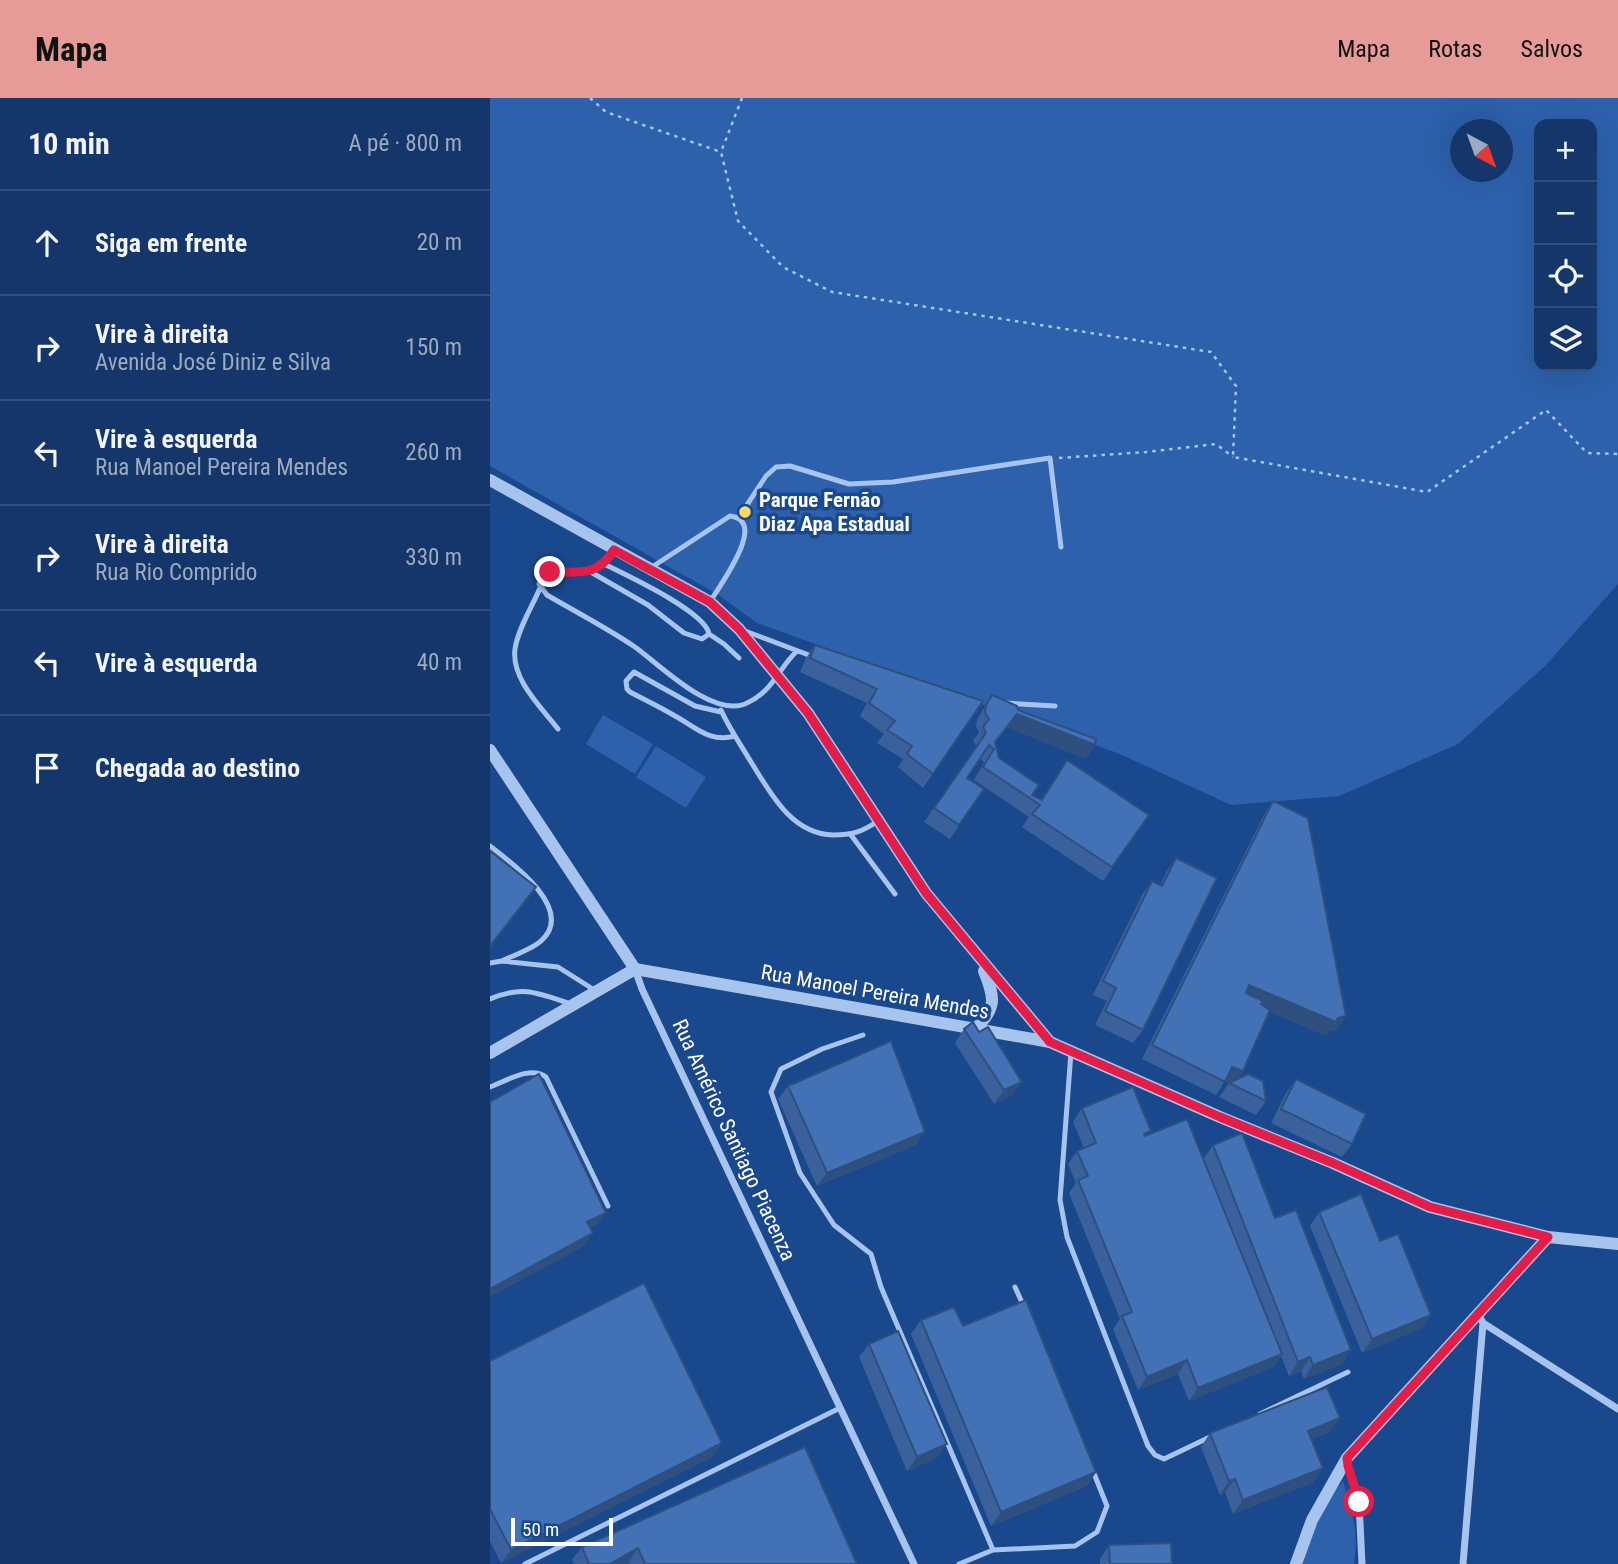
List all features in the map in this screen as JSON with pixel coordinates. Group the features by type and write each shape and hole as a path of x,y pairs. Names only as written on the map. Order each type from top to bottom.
{"street":[{"path":"490,480 710,602 739,629 808,713 926,893 1050,1042"},
{"name":"Rua Américo Santiago Piacenza","path":"490,750 635,969 642,989 914,1564"},
{"path":"975,1029 987,1018 993,998 978,958"},
{"path":"490,1053 635,969"},
{"name":"Rua Manoel Pereira Mendes","path":"635,969 1050,1042 1430,1207 1548,1237 1618,1244"},
{"path":"1296,1564 1312,1520 1347,1458 1480,1318 1548,1237"},
{"path":"1480,1318 1618,1409"},
{"path":"1464,1564 1480,1318"},
{"path":"1347,1458 1359,1502 1363,1564"}],"lane":[{"path":"739,517 766,476 776,467 790,466 849,484 892,482 1050,458 1061,547"},
{"path":"649,569 730,516 739,517 747,530 738,555 710,602"},
{"path":"558,729 531,695 517,671 517,641 540,588 541,579 550,572 589,571 604,564 614,550"},
{"path":"604,564 691,611 706,625 709,634 739,658"},
{"path":"589,571 648,605 684,633 702,639 709,634"},
{"path":"540,588 547,595 634,647 695,692 727,706 742,705 758,697 779,676 797,651"},
{"path":"739,629 823,660"},
{"path":"721,712 695,706 634,672 626,681 630,692 704,734 717,738 735,736"},
{"path":"717,703 775,800 793,820 807,829 825,835 863,832 878,821"},
{"path":"999,703 1055,706"},
{"path":"851,835 895,894"},
{"path":"490,846 524,872 549,906 551,924 542,940 502,961"},
{"path":"490,963 502,961 558,967 596,991"},
{"path":"490,999 517,990 531,990 573,1005"},
{"path":"863,1035 822,1049 781,1069 771,1092 800,1173 834,1225 871,1254 881,1287 993,1550"},
{"path":"1071,1052 1060,1200 1062,1213 1067,1237 1148,1446 1155,1455 1164,1459 1223,1432"},
{"path":"490,1087 532,1072 539,1072 546,1077 608,1206"},
{"path":"1016,1287 1026,1312"},
{"path":"1248,1420 1348,1372"},
{"path":"525,1564 840,1408"},
{"path":"959,1564 993,1550 1075,1546 1097,1532 1107,1506 1091,1467"}],"path":[{"path":"590,98 606,113 721,152"},
{"path":"742,98 721,152 738,221 783,267 832,292 1211,352 1236,386 1233,457"},
{"path":"1050,458 1216,444 1233,457 1427,492 1546,410 1587,453 1618,454"}],"shaded area":[{"path":"490,98 1618,98 1618,584 1545,666 1458,744 1339,796 1231,805 1120,754 757,623 717,594 490,466"},
{"path":"603,715 653,744 635,774 586,744"},
{"path":"656,746 706,777 686,808 636,777"},
{"path":"1343,1481 1355,1532 1354,1564 1303,1564 1323,1510"}],"building":[{"path":"815,645 983,701 933,774 907,754 912,746 887,730 895,721 869,703 877,689 810,658"},
{"path":"992,695 1017,706 1018,710 1096,739 1095,745 1017,714 995,742 999,758 1039,785 1032,795 1042,800 1067,760 1149,815 1112,867 1032,814 1040,805 983,767 994,749 989,745 967,778 984,789 959,825 934,808 986,733 983,727 989,719 985,713 986,705"},
{"path":"1273,801 1308,818 1346,1016 1338,1018 1336,1022 1249,985 1246,993 1263,1001 1261,1004 1270,1010 1243,1071 1232,1067 1225,1082 1152,1045"},
{"path":"490,851 536,887 490,946"},
{"path":"1176,858 1217,878 1143,1030 1105,1011 1116,988 1103,981 1152,881 1162,886"},
{"path":"973,1022 979,1032 988,1027 1022,1082 1004,1090 964,1029"},
{"path":"891,1041 925,1132 827,1173 788,1086"},
{"path":"539,1074 606,1213 587,1222 593,1233 490,1289 490,1102"},
{"path":"1248,1074 1263,1081 1266,1101 1229,1083"},
{"path":"1296,1079 1366,1114 1352,1144 1281,1109"},
{"path":"1133,1087 1151,1131 1144,1134 1145,1136 1187,1119 1282,1354 1198,1388 1187,1360 1147,1377 1122,1316 1132,1312 1078,1180 1088,1176 1077,1151 1096,1143 1082,1108"},
{"path":"1242,1133 1275,1218 1296,1210 1351,1350 1313,1365 1310,1357 1298,1362 1213,1145"},
{"path":"1361,1194 1380,1241 1398,1234 1431,1315 1372,1339 1319,1212"},
{"path":"644,1283 722,1443 511,1550 490,1509 490,1361"},
{"path":"1026,1300 1096,1472 1001,1512 921,1320 954,1307 963,1326"},
{"path":"898,1331 947,1444 917,1457 869,1344"},
{"path":"1327,1387 1340,1418 1308,1431 1323,1468 1243,1500 1235,1479 1229,1481 1210,1433"},
{"path":"805,1447 857,1564 645,1564 638,1548 610,1564 589,1564 582,1547"},
{"path":"1171,1543 1172,1564 1110,1564 1109,1545"}],"place":[{"name":"Parque Fernão Diaz Apa Estadual","path":"745,512"}],"route":[{"path":"550,572 598,569 614,550 710,602 739,629 808,713 926,893 1050,1042 1430,1207 1548,1237 1347,1458 1359,1502"}]}
